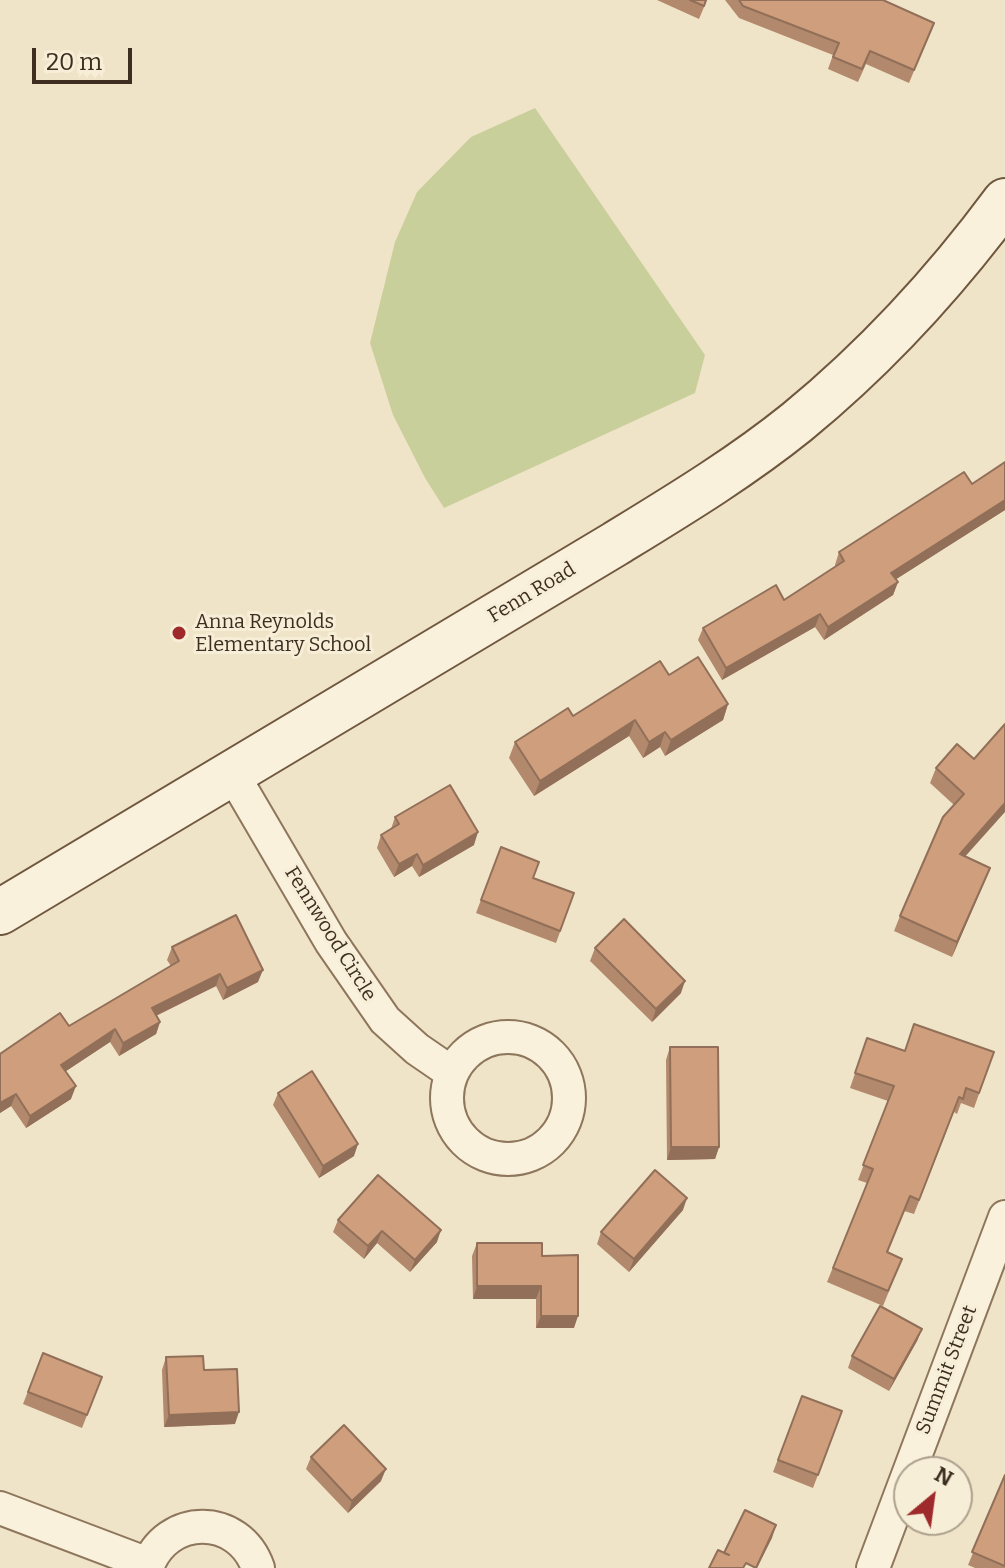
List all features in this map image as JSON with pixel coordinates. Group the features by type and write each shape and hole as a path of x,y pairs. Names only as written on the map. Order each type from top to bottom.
{"street":[{"name":"Fenn Road","path":"0,912 615,544 752,456 840,385 886,341 933,291 1005,201"},
{"name":"Fennwood Circle","path":"232,773 331,942 385,1020 417,1049 452,1073"},
{"name":"Summit Street","path":"873,1568 1005,1218"},
{"path":"0,1508 147,1566 165,1540 178,1532 193,1527 222,1530 236,1536 247,1547 258,1568"}],"green space":[{"path":"535,108 705,355 695,393 444,508 393,415 370,343 395,242 417,192 471,137"}],"building":[{"path":"690,0 706,0 704,6"},
{"path":"739,0 883,0 934,23 914,70 870,51 862,69 833,57 839,43 743,6"},
{"path":"1005,462 1005,500 891,573 898,582 828,627 820,614 726,668 703,628 776,585 784,600 844,561 839,552 964,472 972,484"},
{"path":"698,657 728,704 671,740 665,732 649,742 635,720 540,781 515,742 568,708 573,716 660,661 669,675"},
{"path":"1005,724 1005,803 960,854 990,868 957,942 900,916 943,817 964,794 936,768 957,744 974,759"},
{"path":"450,785 478,832 423,865 417,854 399,864 381,835 399,824 395,817"},
{"path":"501,847 539,862 533,878 574,893 560,931 481,900"},
{"path":"236,915 263,970 227,988 220,974 152,1008 160,1022 123,1043 115,1029 61,1065 76,1086 30,1116 16,1094 0,1103 0,1054 60,1013 69,1026 179,961 172,947"},
{"path":"624,919 685,981 656,1009 595,948"},
{"path":"914,1024 994,1052 979,1093 966,1088 963,1099 959,1097 919,1200 910,1196 887,1252 902,1259 888,1291 833,1268 873,1169 863,1165 894,1086 855,1073 867,1038 905,1051"},
{"path":"670,1047 718,1047 719,1147 671,1147"},
{"path":"312,1071 358,1144 323,1166 278,1093"},
{"path":"655,1170 687,1198 634,1259 601,1232"},
{"path":"378,1175 441,1230 415,1260 382,1231 368,1246 338,1220"},
{"path":"477,1243 542,1243 542,1256 578,1255 578,1316 541,1316 541,1286 477,1286"},
{"path":"880,1306 922,1329 894,1379 852,1356"},
{"path":"43,1353 102,1377 87,1415 28,1392"},
{"path":"203,1356 204,1370 237,1369 239,1412 169,1415 166,1357"},
{"path":"802,1396 842,1411 818,1475 778,1460"},
{"path":"344,1425 386,1469 352,1501 311,1457"},
{"path":"1005,1475 1005,1566 972,1552"},
{"path":"745,1510 776,1525 756,1568 746,1563 743,1568 709,1568 718,1550 724,1553"}],"place":[{"name":"Anna Reynolds Elementary School","path":"179,633"}]}
